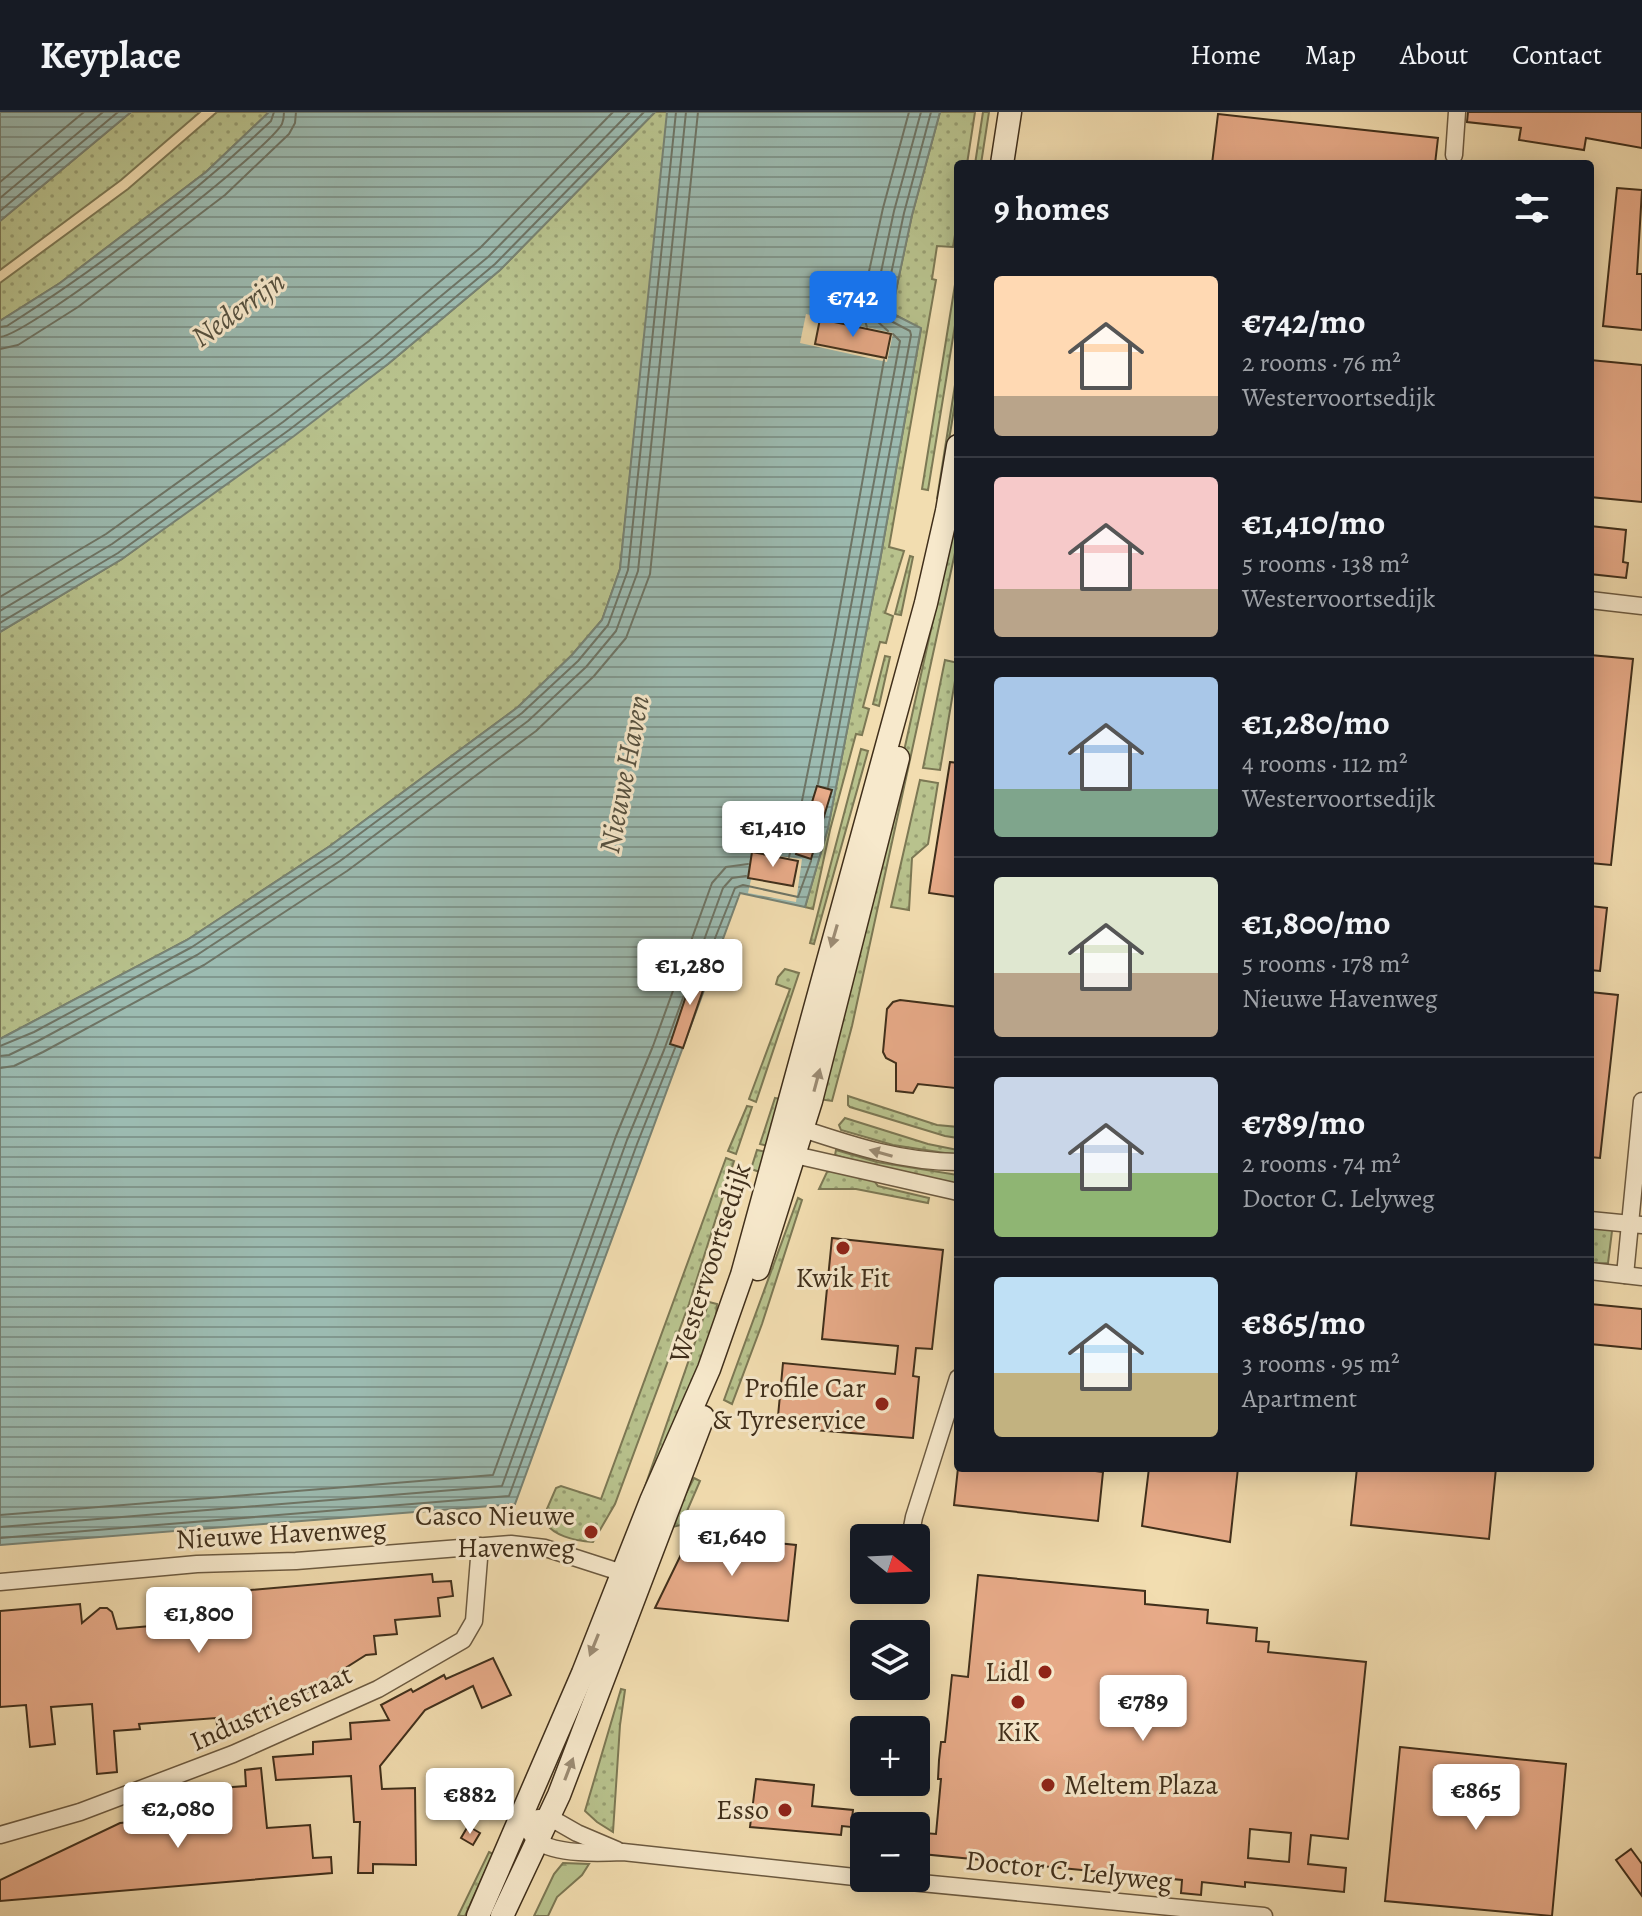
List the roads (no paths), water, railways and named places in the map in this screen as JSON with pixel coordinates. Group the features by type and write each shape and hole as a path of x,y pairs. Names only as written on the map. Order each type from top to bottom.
{"main road":[{"path":"1003,160 1010,112"},
{"name":"Westervoortsedijk","path":"502,1916 549,1817 625,1574 651,1501 709,1369 742,1275 926,603 954,470"},
{"name":"Westervoortsedijk","path":"478,1916 625,1574 729,1353 803,1129 896,766 916,675 926,603"}],"street":[{"path":"1454,155 1457,112"},
{"path":"1594,600 1642,606"},
{"path":"1594,1271 1634,1276 1642,1101"},
{"path":"954,1162 894,1157 803,1129 781,1137 795,1155 954,1191"},
{"path":"1594,1220 1636,1224"},
{"path":"913,1524 954,1391"},
{"name":"Nieuwe Havenweg","path":"0,1582 197,1564 296,1561 511,1544 536,1547 625,1574"},
{"name":"Industriestraat","path":"0,1835 80,1812 233,1754 378,1689 463,1640 474,1621 480,1546"},
{"path":"521,1820 549,1817"},
{"name":"Doctor C. Lelyweg","path":"549,1817 577,1833 623,1852"},
{"path":"521,1820 538,1842"},
{"name":"Doctor C. Lelyweg","path":"538,1842 557,1849 623,1852 850,1876"},
{"name":"Doctor C. Lelyweg","path":"930,1884 1264,1916"}],"water":[{"path":"0,112 131,112 0,221"},
{"name":"Nederrijn","path":"269,112 655,112 500,270 388,364 294,436 122,559 0,632 0,321 60,283 206,172"},
{"name":"Nieuwe Haven","path":"667,112 940,112 912,215 892,309 895,315 921,328 828,828 805,907 740,893 515,1504 0,1545 0,1039 187,940 330,846 518,707 572,655 602,620 620,569"}],"place":[{"name":"Kwik Fit","path":"843,1248"},
{"name":"Profile Car & Tyreservice","path":"882,1404"},
{"name":"Casco Nieuwe Havenweg","path":"591,1532"},
{"name":"Lidl","path":"1045,1672"},
{"name":"KiK","path":"1018,1702"},
{"name":"Meltem Plaza","path":"1048,1785"},
{"name":"Esso","path":"785,1810"}]}
